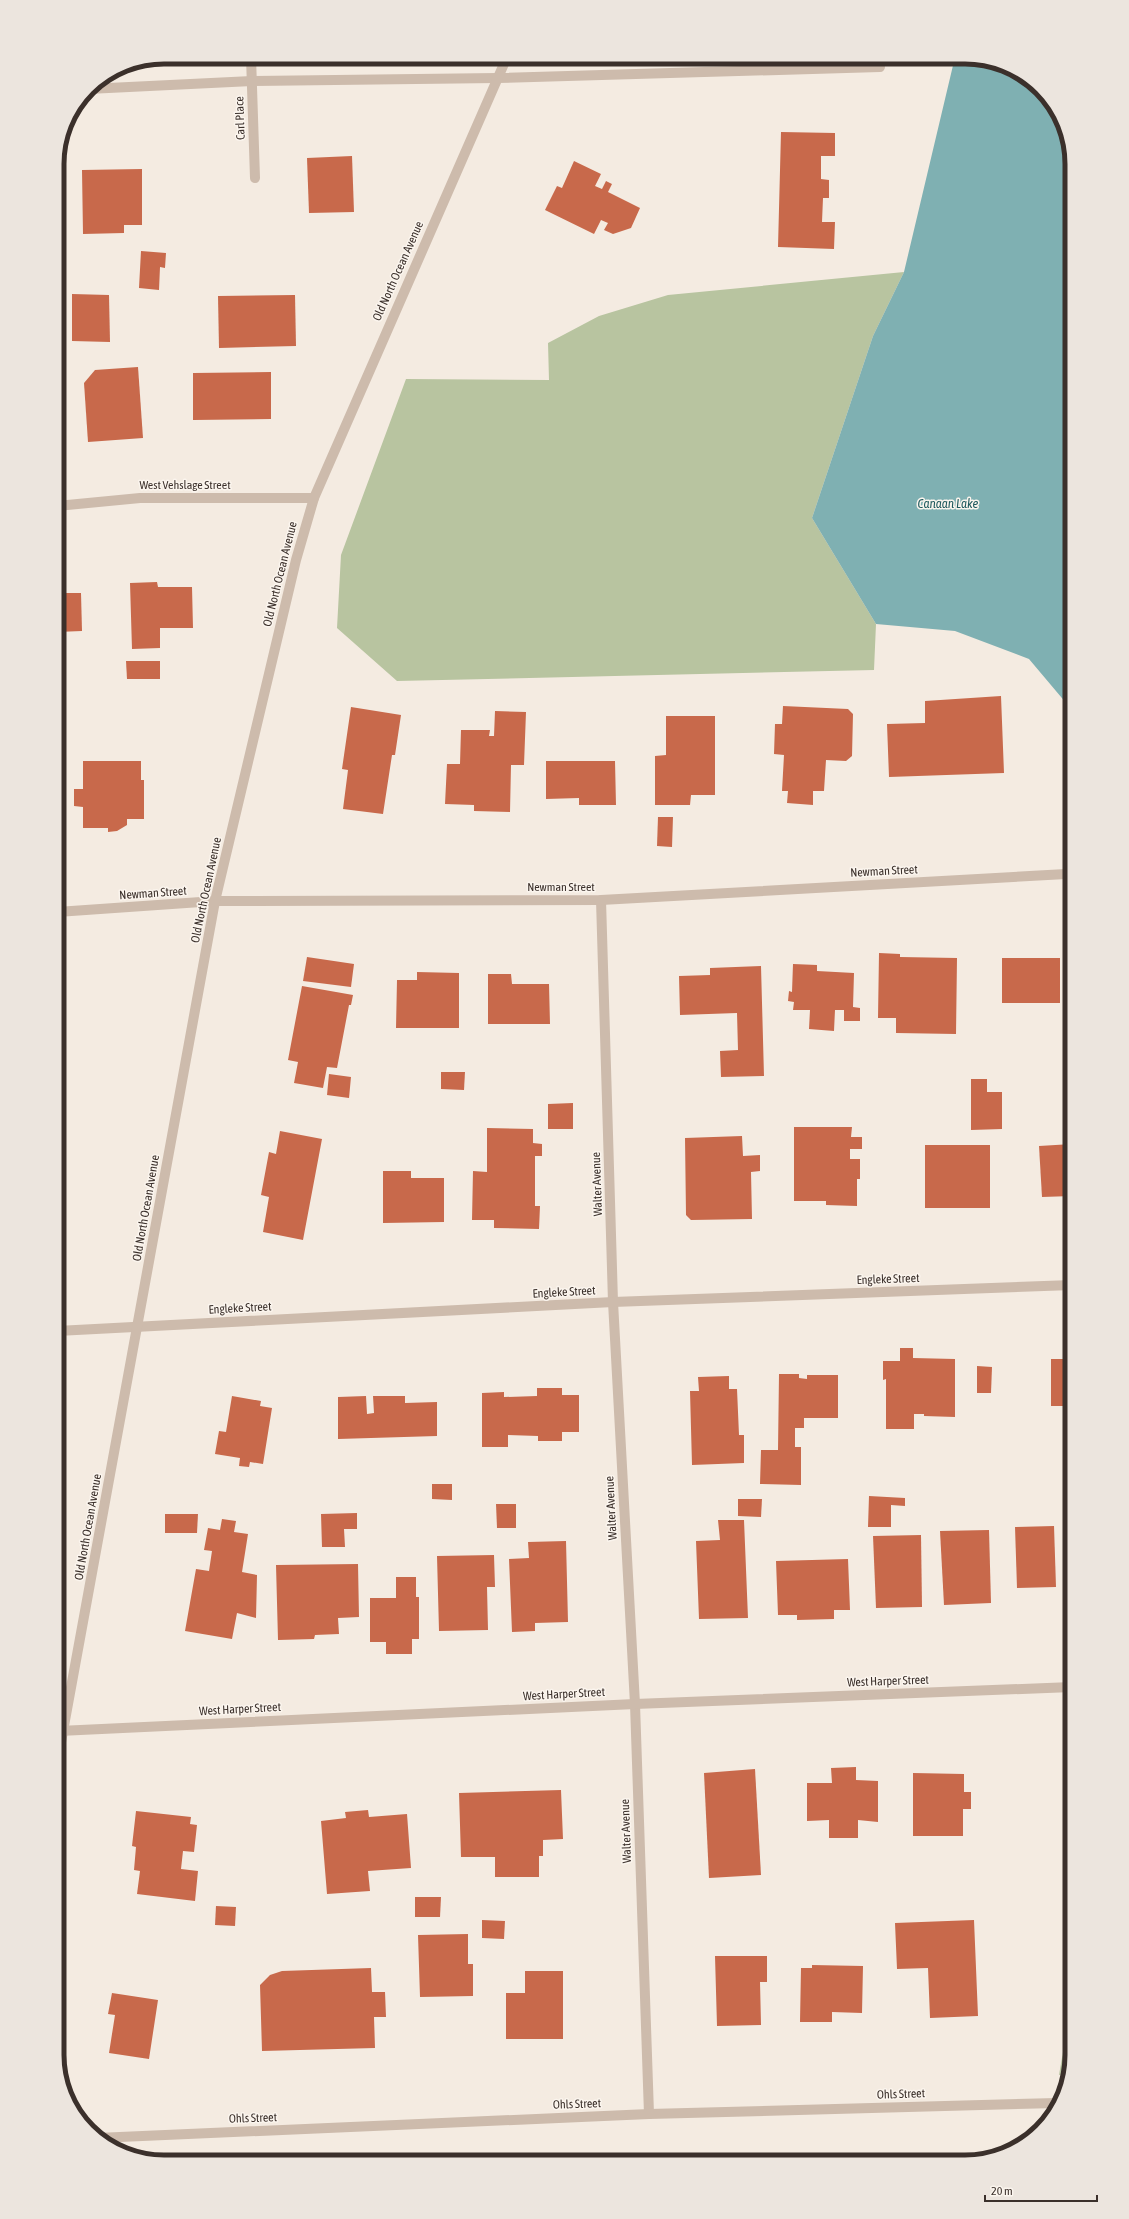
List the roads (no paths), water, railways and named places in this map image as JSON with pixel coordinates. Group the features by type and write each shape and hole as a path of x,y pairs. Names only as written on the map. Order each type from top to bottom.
{"street":[{"name":"Carl Place","path":"251,64 256,178"},
{"name":"Old North Ocean Avenue","path":"64,1710 138,1327 215,901 294,568 314,498 504,64"},
{"path":"99,88 252,81 497,78 880,67"},
{"name":"West Vehslage Street","path":"64,505 140,498 314,498"},
{"name":"Newman Street","path":"64,912 215,901 601,900 1065,874"},
{"name":"Walter Avenue","path":"601,900 613,1302 635,1704 649,2114"},
{"name":"Engleke Street","path":"64,1331 613,1302 1065,1285"},
{"name":"West Harper Street","path":"64,1731 635,1704 1065,1687"},
{"name":"Ohls Street","path":"107,2138 649,2114 1053,2103"}],"water":[{"name":"Canaan Lake","path":"953,64 984,66 1009,74 1031,89 1048,108 1055,120 1062,138 1064,151 1065,702 1029,659 955,631 876,624 812,518 873,336 904,272"}]}
